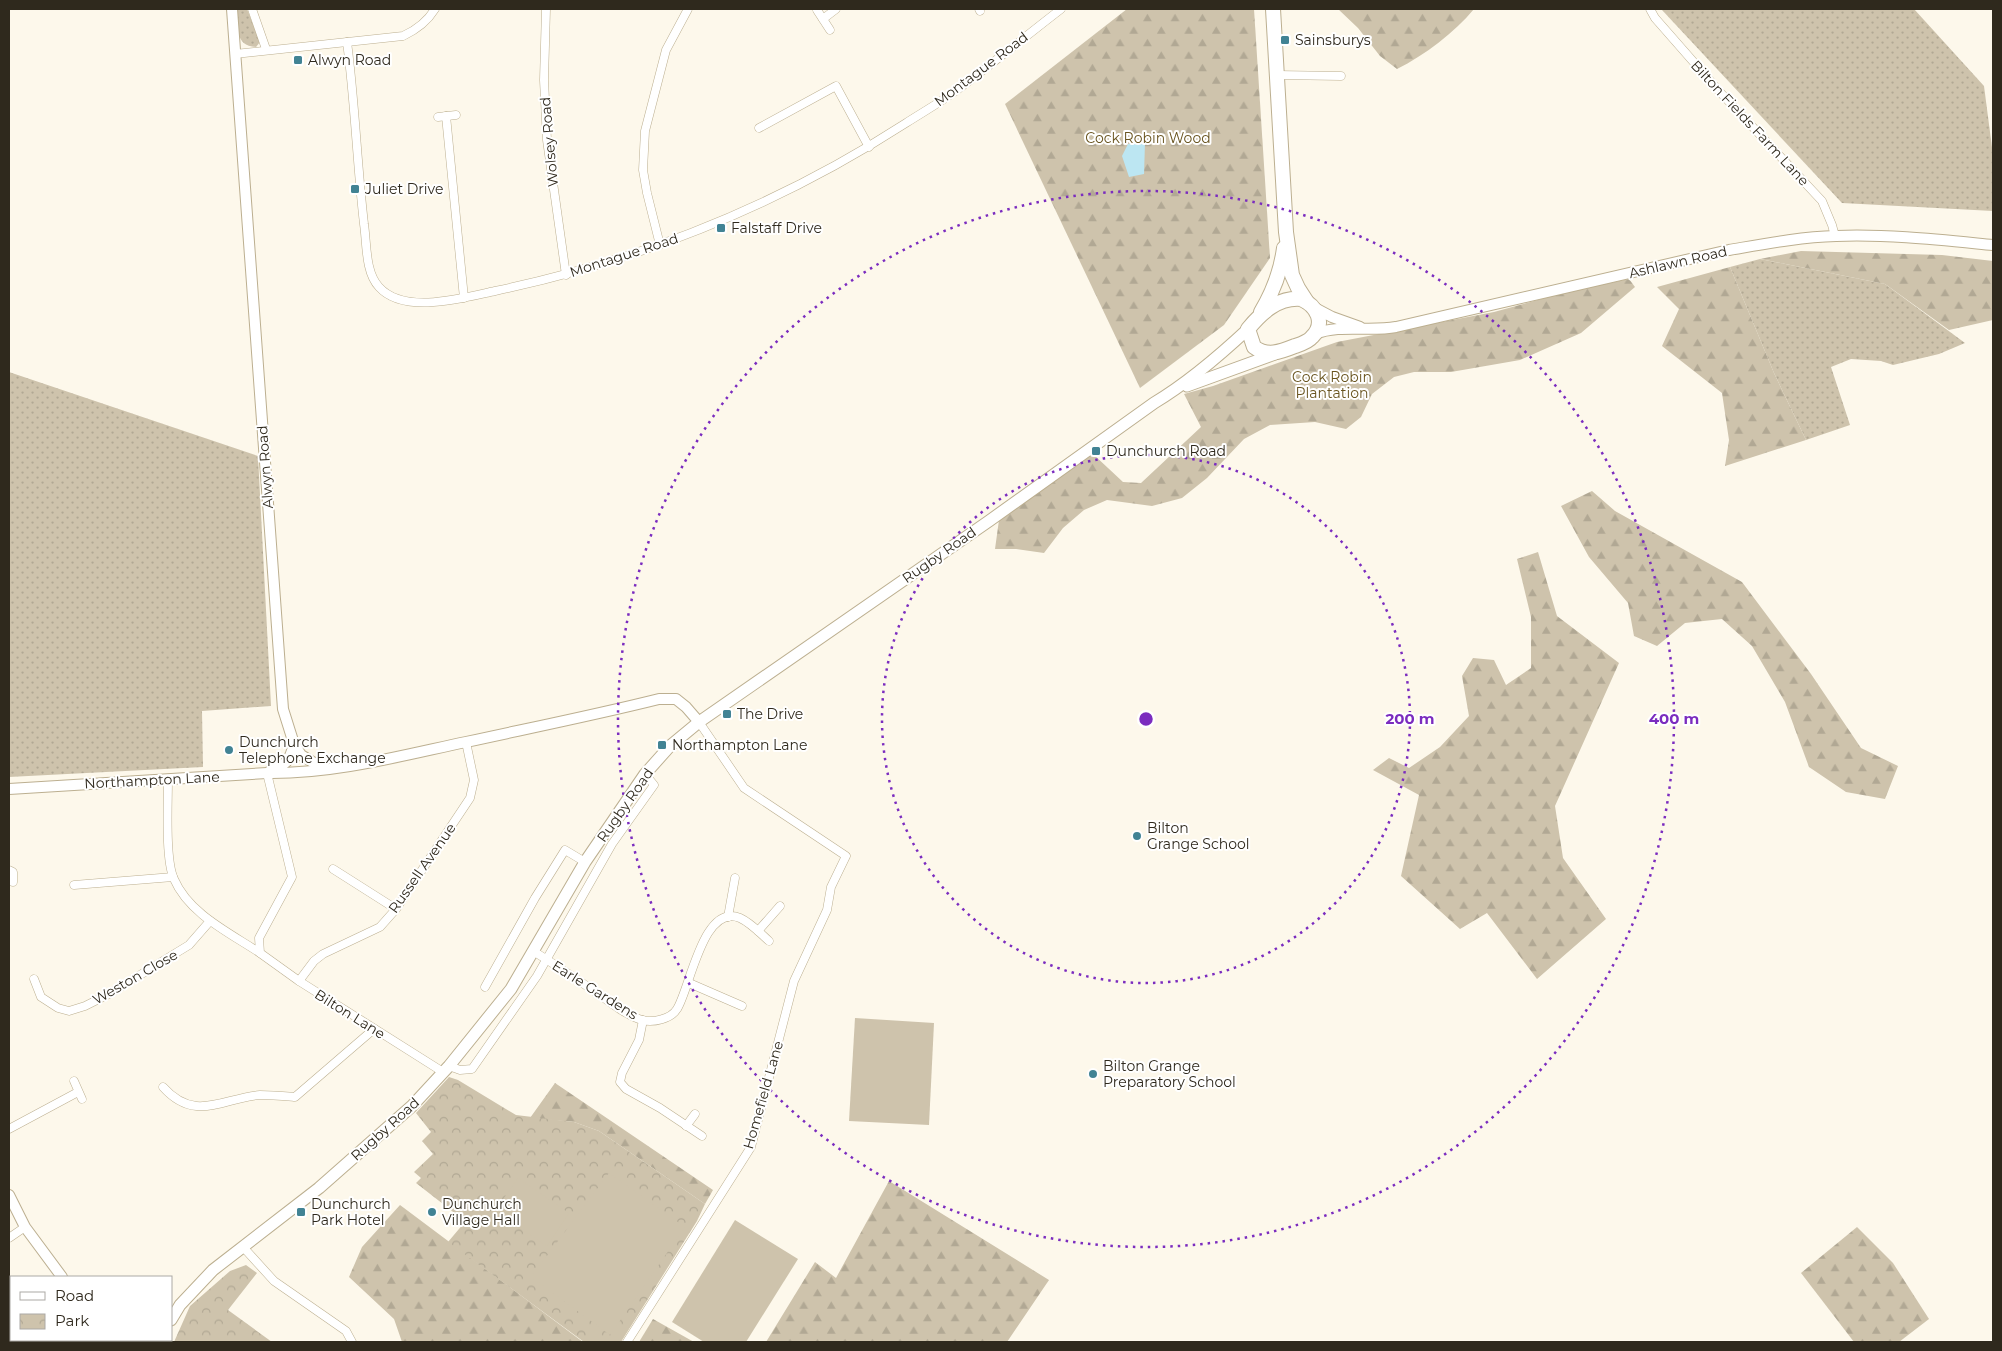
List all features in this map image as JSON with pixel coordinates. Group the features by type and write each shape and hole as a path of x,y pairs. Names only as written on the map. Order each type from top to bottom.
{"highway":[{"path":"1273,9 1286,232 1292,275 1318,320 1315,334 1306,342 1277,353 1259,351 1254,346 1248,329 1268,300 1281,268 1286,232"},
{"path":"1258,317 1278,303 1287,300 1296,299 1311,305"}],"main road":[{"path":"1176,390 1206,368 1248,329"},
{"path":"1176,390 1277,353"},
{"name":"Rugby Road","path":"172,1318 180,1305 213,1270 320,1188 412,1106 446,1069 511,989 584,862 645,774 670,746 699,722 1154,403 1176,390"}],"street":[{"name":"Alwyn Road","path":"232,9 283,709 294,744 301,755 324,769"},
{"path":"252,9 266,49"},
{"path":"235,54 266,49 403,36 415,31 435,9"},
{"name":"Wolsey Road","path":"546,9 544,80 548,140 566,275"},
{"path":"660,245 643,170 645,131 666,50 688,9"},
{"path":"823,19 836,9"},
{"name":"Montague Road","path":"347,42 359,180 369,266 373,281 390,297 404,302 418,303 464,298 566,275 660,245 721,222 772,199 869,147 955,91 1061,9"},
{"name":"Bilton Fields Farm Lane","path":"1650,9 1655,18 1719,91 1822,201 1832,225 1834,236"},
{"path":"817,10 830,30"},
{"path":"1277,75 1342,76"},
{"path":"759,128 836,86 869,147"},
{"path":"456,115 442,116 464,298"},
{"name":"Ashlawn Road","path":"1315,334 1330,330 1379,330 1396,327 1729,250 1776,242 1834,236 1906,236 1993,245"},
{"name":"Ashlawn Road","path":"1311,305 1332,317 1367,329"},
{"name":"Northampton Lane","path":"9,789 267,773 295,773 324,769 391,759 659,699 676,699 699,722"},
{"name":"Homefield Lane","path":"627,1342 751,1148 794,981 827,910 831,887 846,856 744,788 699,722"},
{"name":"Russell Avenue","path":"299,981 314,961 323,954 380,926 396,909 470,798 474,780 466,742"},
{"path":"260,953 258,938 292,877 267,773 283,766 290,760 294,744"},
{"path":"446,1069 460,1070 472,1068 537,976 612,844 654,785 645,774"},
{"name":"Bilton Lane","path":"168,780 169,848 173,877 182,895 210,921 299,981 374,1029 446,1069"},
{"path":"485,987 535,898 567,846 584,862"},
{"path":"333,869 396,909"},
{"path":"9,870 13,872 13,882"},
{"path":"74,885 173,877"},
{"path":"735,878 728,917 738,917 750,923 770,941"},
{"path":"758,931 780,906"},
{"name":"Earle Gardens","path":"533,951 616,1006 643,1020 662,1020 676,1011 688,983 700,945 713,926 721,918 728,917"},
{"name":"Weston Close","path":"34,979 41,997 58,1008 69,1011 85,1006 110,994 189,946 210,921"},
{"path":"523,968 537,976"},
{"path":"688,983 742,1006"},
{"path":"643,1020 639,1040 622,1073 620,1082 626,1089 660,1108 702,1136"},
{"path":"163,1087 172,1098 194,1106 217,1106 259,1095 295,1097 374,1029"},
{"path":"9,1129 80,1095 74,1081"},
{"path":"686,1126 695,1114"},
{"path":"9,1195 25,1227 61,1276"},
{"path":"9,1238 25,1227"},
{"path":"244,1248 274,1281 346,1331 352,1342"}],"green space":[{"path":"237,9 247,9 260,42 256,47 249,46 241,39 238,28"},
{"name":"Cock Robin Wood","path":"1127,9 1254,9 1270,258 1224,325 1140,388 1005,104"},
{"path":"1338,9 1474,9 1438,43 1397,69 1380,56 1358,28"},
{"path":"1914,9 1984,86 1993,155 1993,211 1842,203 1662,10"},
{"path":"1801,251 1942,255 1993,261 1993,320 1949,330 1885,284 1760,259"},
{"path":"1760,259 1885,284 1965,343 1939,354 1893,365 1881,361 1851,359 1831,367 1850,425 1806,440 1774,373 1730,267"},
{"path":"1730,267 1774,373 1806,440 1725,466 1729,440 1722,393 1662,346 1679,309 1657,287"},
{"name":"Cock Robin Plantation","path":"1629,279 1635,287 1581,333 1520,360 1451,372 1414,372 1394,377 1372,394 1361,417 1346,429 1315,422 1270,425 1244,439 1207,478 1182,498 1152,506 1107,500 1084,510 1063,528 1044,553 1016,549 995,549 999,520 1093,454 1123,482 1141,483 1201,427 1184,394 1213,386 1337,342 1494,312 1570,291"},
{"path":"9,372 258,456 271,706 202,711 203,767 9,777"},
{"path":"1592,491 1615,511 1742,582 1811,674 1861,748 1898,766 1885,799 1846,792 1809,767 1785,702 1752,646 1722,619 1685,623 1657,646 1634,636 1628,603 1589,557 1561,506"},
{"path":"1538,552 1557,616 1619,663 1555,806 1563,858 1606,919 1537,979 1487,913 1460,929 1401,876 1419,795 1373,770 1389,758 1409,768 1440,747 1469,716 1462,676 1473,658 1494,660 1506,685 1531,668 1531,617 1517,559"},
{"path":"855,1018 934,1023 929,1125 849,1121"},
{"path":"449,1077 458,1080 516,1115 574,1122 599,1131 705,1204 697,1221 621,1342 584,1342 448,1242 464,1223 452,1211 416,1183 421,1178 414,1172 433,1154 422,1141 431,1132 416,1113"},
{"path":"555,1083 713,1190 705,1204 599,1131 574,1122 530,1118"},
{"path":"609,1173 685,1227 610,1335 531,1277"},
{"path":"518,1178 569,1213 547,1246 495,1211"},
{"path":"889,1181 1049,1280 1007,1342 766,1342 815,1262 836,1278"},
{"path":"400,1205 583,1342 402,1342 394,1319 349,1277 362,1247"},
{"path":"735,1220 798,1259 746,1342 704,1342 672,1322"},
{"path":"1857,1227 1893,1263 1929,1319 1899,1342 1854,1342 1801,1273"},
{"path":"246,1265 257,1273 228,1310 272,1342 174,1342 190,1306 230,1271"},
{"path":"653,1319 694,1342 639,1342"}],"water":[{"path":"1145,143 1144,174 1129,177 1122,156 1128,144"}],"place":[{"name":"Sainsburys","path":"1285,40"},
{"name":"Alwyn Road","path":"298,60"},
{"name":"Juliet Drive","path":"355,189"},
{"name":"Falstaff Drive","path":"721,228"},
{"name":"Dunchurch Road","path":"1096,451"},
{"name":"The Drive","path":"727,714"},
{"name":"Northampton Lane","path":"662,745"},
{"name":"Dunchurch Telephone Exchange","path":"229,750"},
{"name":"Bilton Grange School","path":"1137,836"},
{"name":"Bilton Grange Preparatory School","path":"1093,1074"},
{"name":"Dunchurch Park Hotel","path":"301,1212"},
{"name":"Dunchurch Village Hall","path":"432,1212"}]}
